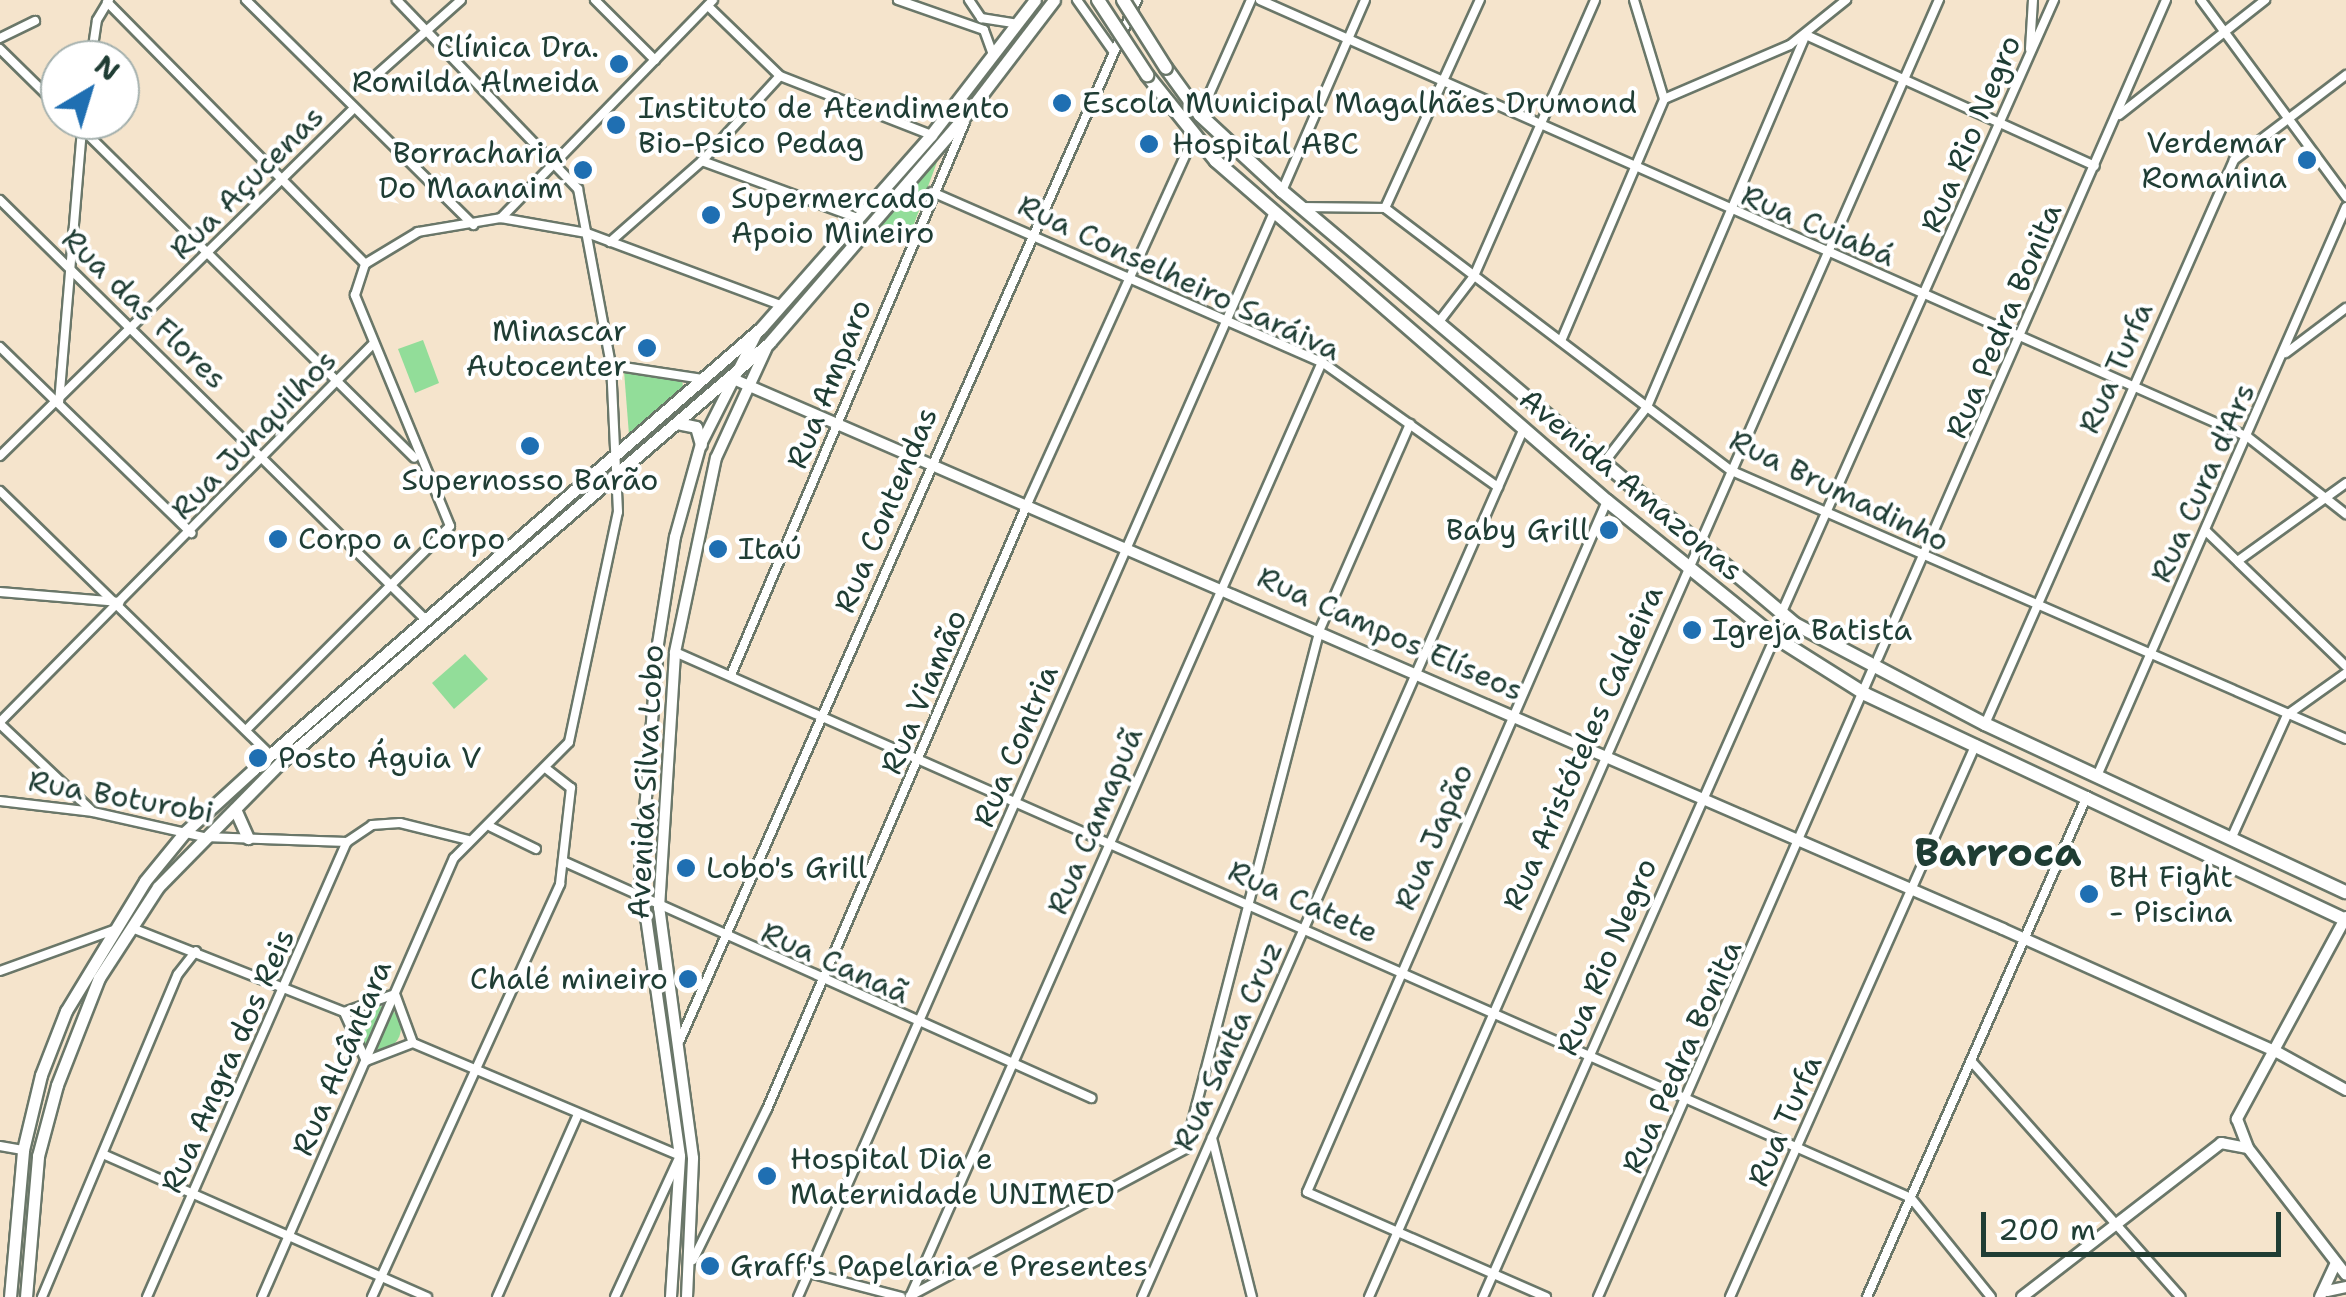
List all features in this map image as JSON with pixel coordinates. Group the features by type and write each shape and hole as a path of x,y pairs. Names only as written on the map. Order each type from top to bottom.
{"main road":[{"name":"Avenida Silva Lobo","path":"760,328 931,135 1035,0"},
{"name":"Avenida Silva Lobo","path":"731,378 769,343 938,148 1054,0"},
{"name":"Avenida Amazonas","path":"1098,0 1193,140 1607,501 1687,569 1776,636 1865,694 2346,919"},
{"name":"Avenida Amazonas","path":"1123,0 1200,116 1300,207 1781,614 1985,724 2346,892"},
{"path":"931,135 938,148"},
{"path":"10,1297 23,1150 66,1011 110,931 184,832 760,328"},
{"path":"26,1297 38,1156 57,1085 81,1014 130,928 204,837 235,808 433,629 731,378"},
{"path":"695,408 702,379"},
{"path":"677,422 696,426 701,444"},
{"path":"235,808 248,838"}],"street":[{"path":"246,0 472,224"},
{"path":"396,0 578,189 610,365 619,451 618,512 581,703 569,742 491,828 468,840"},
{"path":"371,80 462,0"},
{"path":"594,0 655,60"},
{"path":"898,0 984,30 993,55"},
{"path":"1077,0 1113,51"},
{"name":"Rua Contendas","path":"680,1040 823,716 928,463 1138,0"},
{"path":"1200,116 1251,0"},
{"name":"Rua Cuiabá","path":"1260,0 1728,212 2248,436 2346,514"},
{"path":"1282,191 1364,0"},
{"path":"1300,207 1385,208 1480,0"},
{"path":"1438,324 1474,276 1596,0"},
{"path":"1561,341 1664,99 1634,0"},
{"path":"1664,99 1806,35 1846,0"},
{"name":"Rua Aristóteles Caldeira","path":"1369,1297 1491,1011 1939,0"},
{"path":"2030,53 2033,0"},
{"name":"Rua Rio Negro","path":"1781,614 1830,514 2054,0"},
{"name":"Rua Pedra Bonita","path":"1598,1297 1690,1099 1797,841 1924,560 2166,0"},
{"path":"2201,0 2346,197"},
{"path":"2117,117 2265,0"},
{"path":"94,40 97,20 108,1 365,264 418,232 500,218 588,233 781,305"},
{"path":"955,20 970,2 993,24 1017,24"},
{"path":"500,218 711,3 780,76 931,135"},
{"path":"0,38 34,21"},
{"path":"1806,35 2096,166"},
{"path":"1602,465 1648,407 1806,35"},
{"path":"0,49 40,88"},
{"name":"Rua Turfa","path":"1985,724 2034,605 2234,160 2346,75"},
{"path":"610,242 702,161 780,76"},
{"name":"Rua Açucenas","path":"0,456 134,330 354,108"},
{"name":"Rua Amparo","path":"732,675 932,192 970,110"},
{"path":"59,403 81,140"},
{"path":"98,140 419,462"},
{"name":"Rua Viamão","path":"693,1260 823,982 1028,502 1193,140"},
{"path":"702,161 859,218"},
{"name":"Rua Conselheiro Saráiva","path":"932,192 1130,275 1322,362 1498,487"},
{"name":"Rua das Flores","path":"0,200 264,456 426,620"},
{"name":"Rua Cura d'Ars","path":"2097,776 2208,532 2346,207"},
{"name":"Rua Brumadinho","path":"1385,208 1732,471 1924,560 2346,740"},
{"name":"Rua Contria","path":"798,1297 1274,212"},
{"name":"Rua Junquilhos","path":"0,723 191,533 372,344 356,295 365,264"},
{"path":"2285,353 2346,308"},
{"name":"Avenida Silva Lobo","path":"671,1297 680,1156 641,901 658,644 675,537 701,444 731,378 760,328"},
{"name":"Avenida Silva Lobo","path":"687,1297 693,1260 693,1158 680,1040 659,908 675,652 694,541 716,458 746,385 769,343"},
{"path":"247,729 450,526 419,462 372,344"},
{"path":"0,347 191,533"},
{"name":"Rua Camapuã","path":"910,1296 1112,842 1220,585 1322,362"},
{"path":"610,365 702,379"},
{"name":"Rua Campos Elíseos","path":"731,378 1320,628 1510,716 2277,1052 2346,1090"},
{"path":"910,1296 1185,1149 1320,628 1410,424"},
{"name":"Rua Santa Cruz","path":"1142,1297 1524,428"},
{"path":"2239,560 2346,483"},
{"path":"0,491 120,602 271,755"},
{"name":"Rua Japão","path":"1398,1232 1307,1192 1510,716 1607,501"},
{"path":"2208,532 2346,670 2288,714 2231,838"},
{"path":"0,592 120,602"},
{"name":"Rua Rio Negro","path":"1483,1297 1700,799 1776,636"},
{"name":"Rua Catete","path":"675,652 1247,901 1911,1198"},
{"path":"0,723 93,812"},
{"name":"Rua Turfa","path":"1730,1297 1976,744"},
{"path":"372,1297 480,1070 565,862 571,788 545,768"},
{"path":"1867,1297 2087,796"},
{"name":"Rua Boturobi","path":"0,801 93,812 204,837 347,842 372,825 400,823 468,840"},
{"path":"491,828 536,849"},
{"name":"Rua Alcântara","path":"262,1297 446,874 468,840"},
{"name":"Rua Angra dos Reis","path":"147,1297 347,842"},
{"name":"Rua Canaã","path":"565,862 726,940 1091,1098"},
{"path":"2346,919 2277,1052 2237,1119 2248,1148 2346,1274"},
{"path":"0,972 110,931 130,928 344,1012 395,994 413,1043"},
{"path":"42,1297 178,974 196,951"},
{"path":"344,1012 366,1061 413,1043 680,1156 693,1158"},
{"path":"1972,1062 2120,1221 2181,1297"},
{"path":"497,1297 578,1114"},
{"path":"1212,1138 1252,1297"},
{"path":"2022,1297 2221,1143 2248,1148"},
{"path":"0,1146 23,1150"},
{"path":"104,1155 427,1297"},
{"path":"615,1297 680,1156"},
{"path":"1911,1198 1991,1297"},
{"path":"1398,1232 1546,1297"},
{"path":"2324,1294 2336,1262"},
{"path":"809,1273 901,1297"},
{"path":"2324,1294 2346,1287"}],"green space":[{"path":"943,146 907,243 875,230"},
{"path":"423,340 439,383 415,393 398,349"},
{"path":"624,371 682,378 683,387 629,435"},
{"path":"465,654 488,679 454,709 432,683"},
{"path":"379,1006 395,1012 401,1028 395,1044 379,1050 363,1044 357,1028 363,1012"}],"place":[{"name":"Clínica Dra. Romilda Almeida","path":"619,64"},
{"name":"Escola Municipal Magalhães Drumond","path":"1062,103"},
{"name":"Instituto de Atendimento Bio-Psico Pedag","path":"616,125"},
{"name":"Hospital ABC","path":"1149,144"},
{"name":"Verdemar Romanina","path":"2307,160"},
{"name":"Borracharia Do Maanaim","path":"583,170"},
{"name":"Supermercado Apoio Mineiro","path":"711,215"},
{"name":"Minascar Autocenter","path":"647,348"},
{"name":"Supernosso Barão","path":"530,446"},
{"name":"Baby Grill","path":"1609,530"},
{"name":"Corpo a Corpo","path":"278,539"},
{"name":"Itaú","path":"718,549"},
{"name":"Igreja Batista","path":"1692,630"},
{"name":"Posto Águia V","path":"258,758"},
{"name":"Lobo's Grill","path":"686,868"},
{"name":"BH Fight - Piscina","path":"2089,894"},
{"name":"Chalé mineiro","path":"688,979"},
{"name":"Hospital Dia e Maternidade UNIMED","path":"767,1176"},
{"name":"Graff's Papelaria e Presentes","path":"710,1266"}],"district":[{"name":"Barroca","path":"1998,852"}]}
